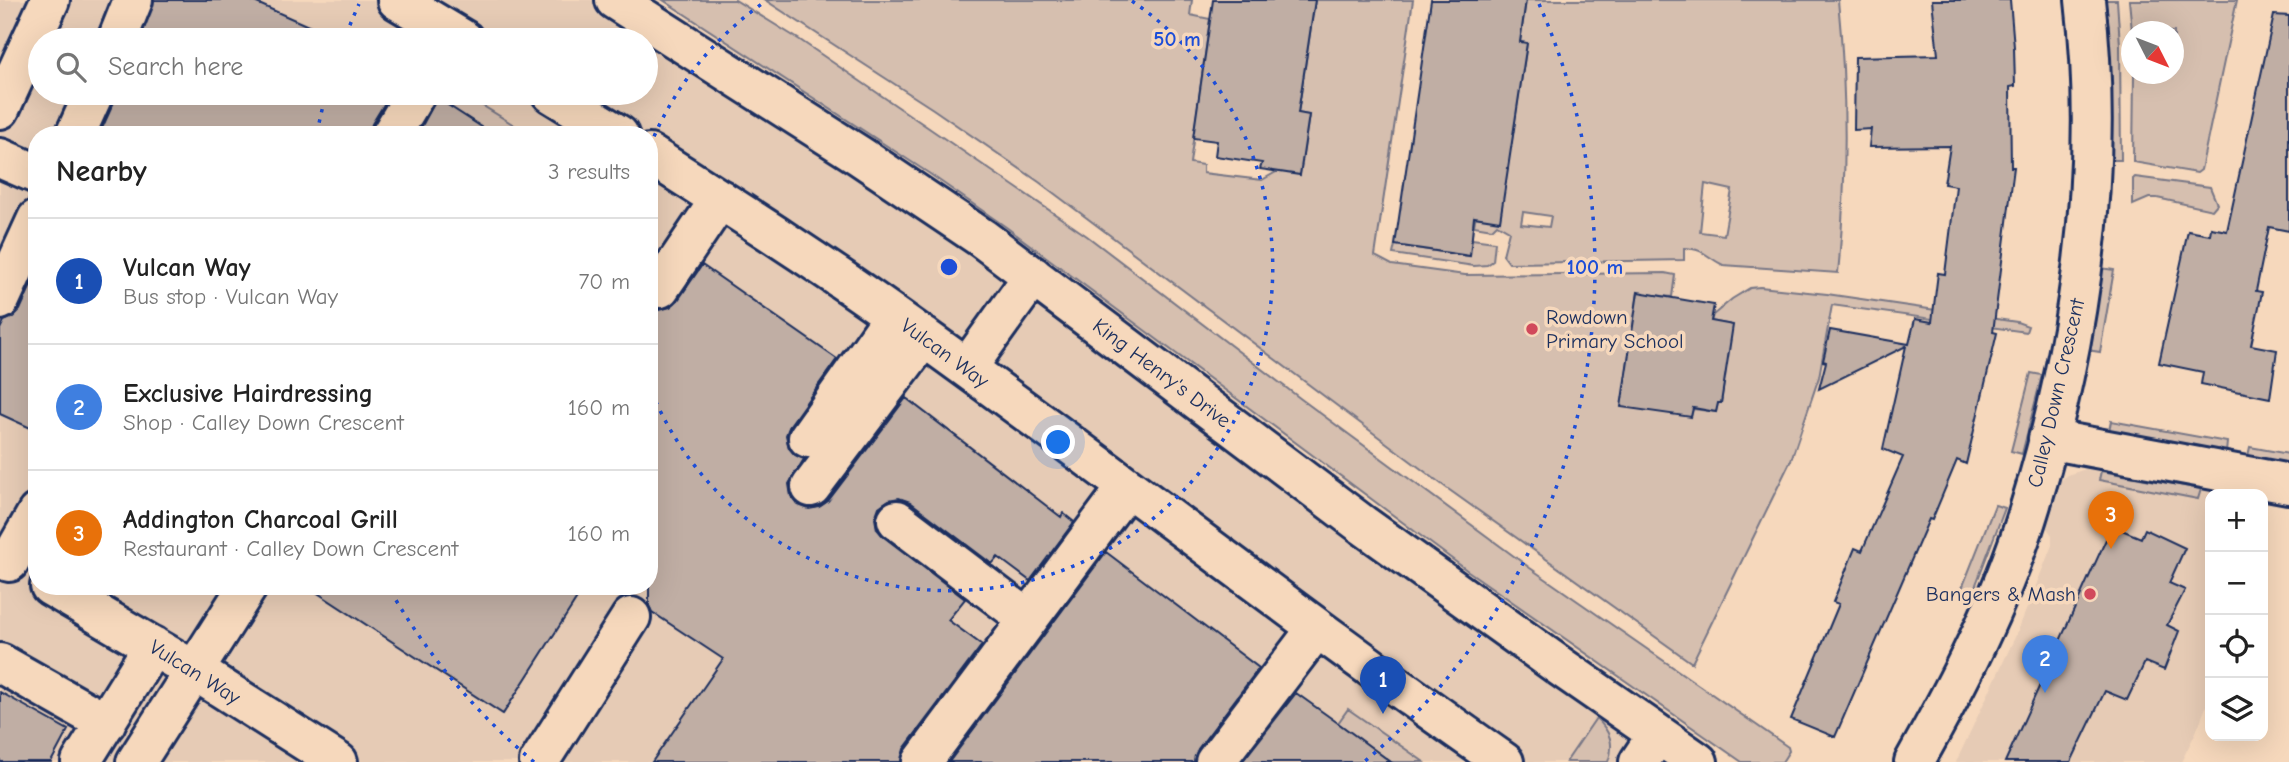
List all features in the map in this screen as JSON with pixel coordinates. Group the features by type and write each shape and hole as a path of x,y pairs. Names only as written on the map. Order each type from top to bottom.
{"street":[{"path":"122,28 133,0"},
{"path":"397,0 433,28"},
{"name":"King Henry's Drive","path":"615,0 871,163 1033,276 1363,525 1648,748 1698,762"},
{"name":"Calley Down Crescent","path":"1914,762 1968,659 2008,569 2027,518 2048,439 2075,316 2090,205 2091,94 2085,0"},
{"path":"35,28 47,1"},
{"path":"0,110 28,45"},
{"path":"79,126 89,105"},
{"path":"368,126 380,105"},
{"path":"396,126 409,105"},
{"path":"570,105 604,126"},
{"path":"0,158 28,170"},
{"name":"Vulcan Way","path":"658,162 720,199 967,368 1317,628 1504,762"},
{"path":"660,289 720,199"},
{"path":"0,300 28,239"},
{"path":"967,368 1033,276"},
{"path":"808,438 909,327"},
{"path":"811,487 909,327"},
{"path":"2048,439 2289,484"},
{"path":"922,762 1127,487"},
{"path":"897,520 1028,620"},
{"path":"15,566 28,535"},
{"name":"Vulcan Way","path":"65,595 195,671 338,762"},
{"path":"136,762 241,595"},
{"path":"539,762 631,617"},
{"path":"1215,762 1317,628"},
{"path":"81,762 153,646"},
{"path":"0,663 106,723"}],"shaded area":[{"path":"0,0 615,0 655,28 28,28 28,105 658,105 658,30 1698,762 0,762"},
{"path":"663,0 735,0 800,40 1087,236 1530,568 1788,747 1789,751 1782,762 1742,762 1468,571 1006,227 930,174"},
{"path":"765,0 1192,0 1190,15 1210,19 1190,163 1203,165 1203,173 1262,180 1278,171 1300,174 1309,115 1298,113 1315,0 1413,0 1375,256 1392,265 1465,275 1675,275 1672,297 1638,293 1624,388 1691,417 1693,409 1716,412 1718,403 1721,403 1732,325 1711,321 1713,315 1750,288 1827,294 2017,322 2028,326 2026,332 1832,305 1819,377 1791,460 1692,663 1448,489 1039,182 933,109"},
{"path":"1526,0 1838,0 1845,137 1838,273 1723,265 1701,251 1684,248 1684,260 1509,263 1503,255 1509,231 1497,224 1492,229 1474,226 1485,153 1507,157 1511,146 1527,43 1520,42","holes":["1705,184 1732,190 1724,235 1700,232","1523,212 1551,216 1549,227 1521,224"]},
{"path":"2105,0 2117,0 2121,160 2109,160 2109,44"},
{"path":"2129,0 2237,0 2201,170 2197,173 2133,162 2134,84 2184,84 2184,21 2131,21"},
{"path":"448,105 482,105 516,126 480,126"},
{"path":"2135,177 2210,187 2217,204 2212,210 2149,198 2133,205"},
{"path":"1472,239 1495,242 1493,261 1487,265 1474,266 1393,254 1395,245 1469,256"},
{"path":"2101,268 2114,270 2100,352 2087,350"},
{"path":"2031,373 2042,375 2022,454 2011,451"},
{"path":"2111,421 2227,442 2226,453 2109,431"},
{"path":"2250,447 2289,454 2289,464 2248,456"},
{"path":"2086,469 2101,471 2100,480 2198,498 2201,489 2205,490 2205,710 2181,762 1956,762 2017,633 2052,545 2052,535 2044,524 2056,485 2067,475"},
{"path":"2101,471 2201,489 2198,499 2099,480"},
{"path":"1995,505 2005,508 1972,595 1961,591"},
{"path":"1348,709 1424,762 1391,762 1338,723"},
{"path":"1596,718 1610,738 1608,762 1566,762"}],"building":[{"path":"154,0 250,0 313,28 144,28"},
{"path":"1213,0 1315,0 1298,113 1309,115 1300,175 1260,169 1262,163 1215,156 1217,141 1193,138"},
{"path":"1431,0 1526,0 1520,42 1527,43 1500,221 1474,217 1470,256 1395,245"},
{"path":"1932,0 2010,0 2015,86 2010,87 2011,167 2014,167 1993,332 1997,333 1966,464 1957,460 1835,737 1791,719 1839,604 1833,602 1855,548 1862,551 1903,457 1883,449 1906,346 1819,389 1826,362 1823,361 1830,330 1909,344 1915,319 1932,322 1938,273 1945,274 1956,186 1944,184 1950,146 1869,147 1871,129 1854,130 1855,57 1938,55"},
{"path":"2274,15 2289,16 2289,231 2269,227 2256,291 2262,292 2251,345 2277,350 2270,398 2201,384 2203,372 2159,363 2188,231 2210,235 2211,228 2227,231"},
{"path":"113,105 384,105 371,126 103,126"},
{"path":"433,105 448,105 480,126 422,126"},
{"path":"702,265 837,359 790,425 786,435 789,448 804,459 789,484 791,496 798,505 809,509 828,501 906,398 1061,517 1063,513 1074,522 1030,581 998,557 992,564 910,502 899,498 889,500 879,507 875,518 877,529 965,599 948,620 982,645 904,749 901,762 652,762 723,659 652,612 649,606 649,595 658,595 658,310 670,307 678,300"},
{"path":"28,292 28,427 0,414 0,329 4,321 20,310"},
{"path":"1638,292 1714,305 1711,321 1733,325 1721,403 1718,403 1716,412 1693,408 1691,417 1621,407"},
{"path":"2112,526 2141,538 2145,529 2185,548 2169,583 2185,590 2167,625 2179,631 2164,670 2145,662 2127,700 2105,691 2071,762 2005,762"},
{"path":"1106,552 1259,668 1198,749 1194,762 949,762"},
{"path":"321,595 579,595 503,714"},
{"path":"0,692 68,730 51,762 0,762"},
{"path":"1296,693 1338,723 1391,762 1242,762"}],"place":[{"name":"Rowdown Primary School","path":"1532,329"},
{"name":"Addington Charcoal Grill","path":"2111,549"},
{"name":"Bangers & Mash","path":"2090,594"},
{"name":"Exclusive Hairdressing","path":"2045,693"},
{"name":"Vulcan Way","path":"1383,714"}]}
